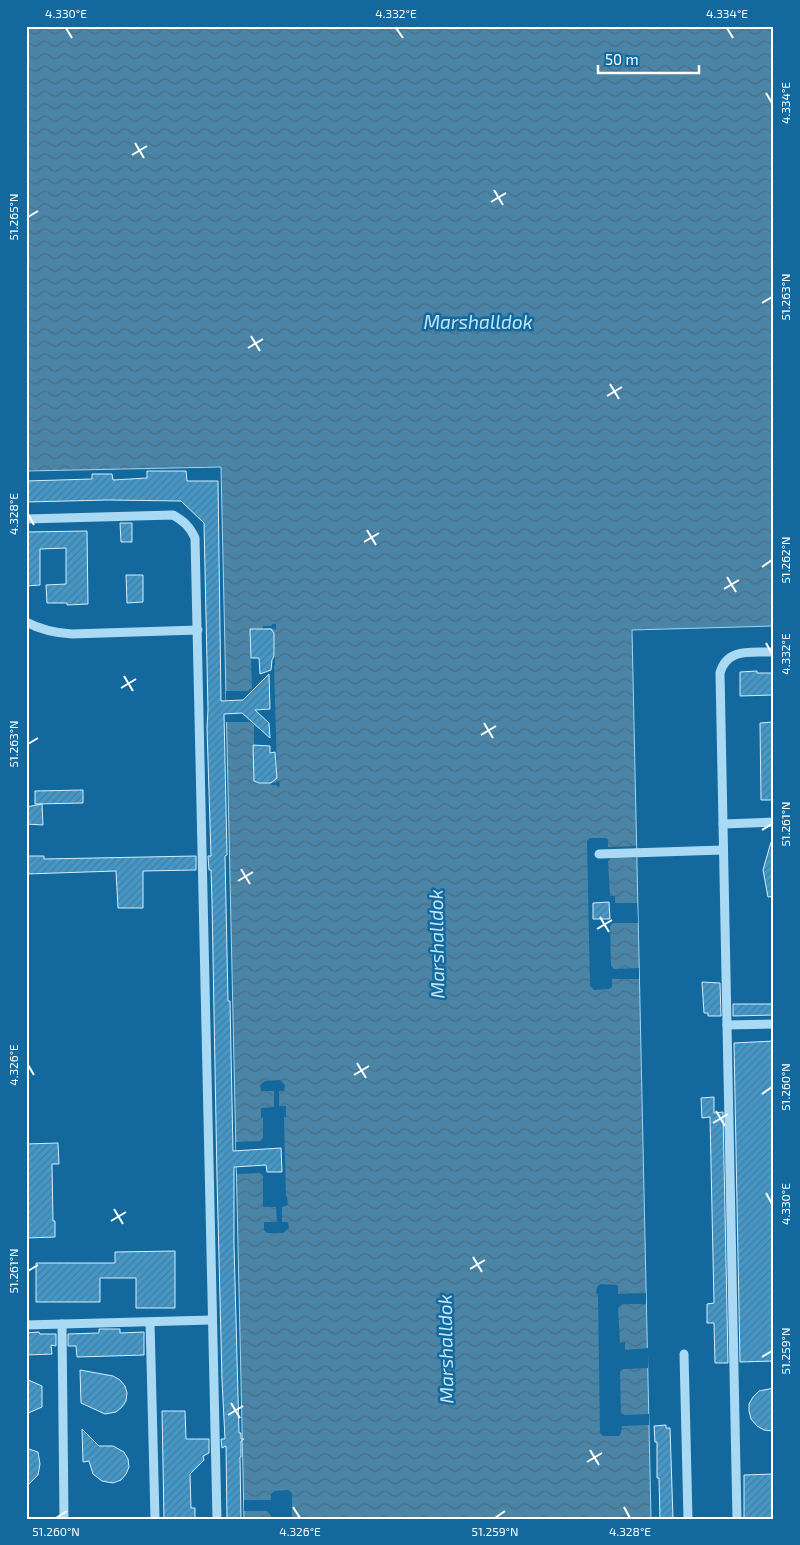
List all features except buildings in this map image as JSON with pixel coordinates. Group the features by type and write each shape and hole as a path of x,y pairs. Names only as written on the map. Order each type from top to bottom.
{"lane":[{"path":"26,519 173,515 183,520 191,529 195,538 217,1519"},
{"path":"26,622 55,633 72,634 198,630"},
{"path":"736,1519 720,672 722,664 728,657 735,654 774,652"},
{"path":"723,824 774,822"},
{"path":"599,854 724,850"},
{"path":"727,1025 774,1024"},
{"path":"26,1325 212,1320"},
{"path":"150,1322 154,1519"},
{"path":"62,1324 63,1519 73,1519"},
{"path":"684,1354 688,1519"}],"water":[{"name":"Marshalldok","path":"26,26 774,26 774,626 632,630 651,1519 244,1519 221,467 26,471"}],"pier":[{"path":"276,624 276,630 272,628 265,628 265,630 271,629 274,633 277,778 272,782 275,783 279,780 280,786 278,787 271,785 254,745 254,725 250,722 226,722 226,691 248,691 252,688 250,632 263,630 263,626 271,626"},
{"path":"590,838 608,839 608,847 636,846 636,858 612,858 608,861 610,896 615,896 615,903 637,903 638,923 613,923 610,926 611,966 614,969 639,968 639,979 612,979 612,987 609,989 594,990 590,986 587,841"},
{"path":"280,1080 285,1085 284,1091 279,1091 279,1106 286,1106 286,1117 284,1117 286,1196 288,1205 282,1207 282,1222 288,1222 289,1228 283,1233 267,1233 264,1230 264,1222 277,1222 276,1207 263,1207 263,1176 260,1173 237,1174 236,1142 260,1141 263,1138 261,1108 274,1107 274,1091 261,1091 260,1085 265,1081"},
{"path":"600,1284 618,1286 618,1294 646,1293 646,1304 622,1304 618,1308 620,1343 625,1342 625,1350 648,1348 648,1368 623,1369 620,1372 621,1413 625,1415 649,1414 649,1425 622,1426 619,1436 603,1436 600,1433 598,1294 596,1294 597,1287"},
{"path":"288,1490 292,1493 292,1519 271,1519 267,1511 244,1511 244,1500 271,1500 271,1494 274,1491"}]}
